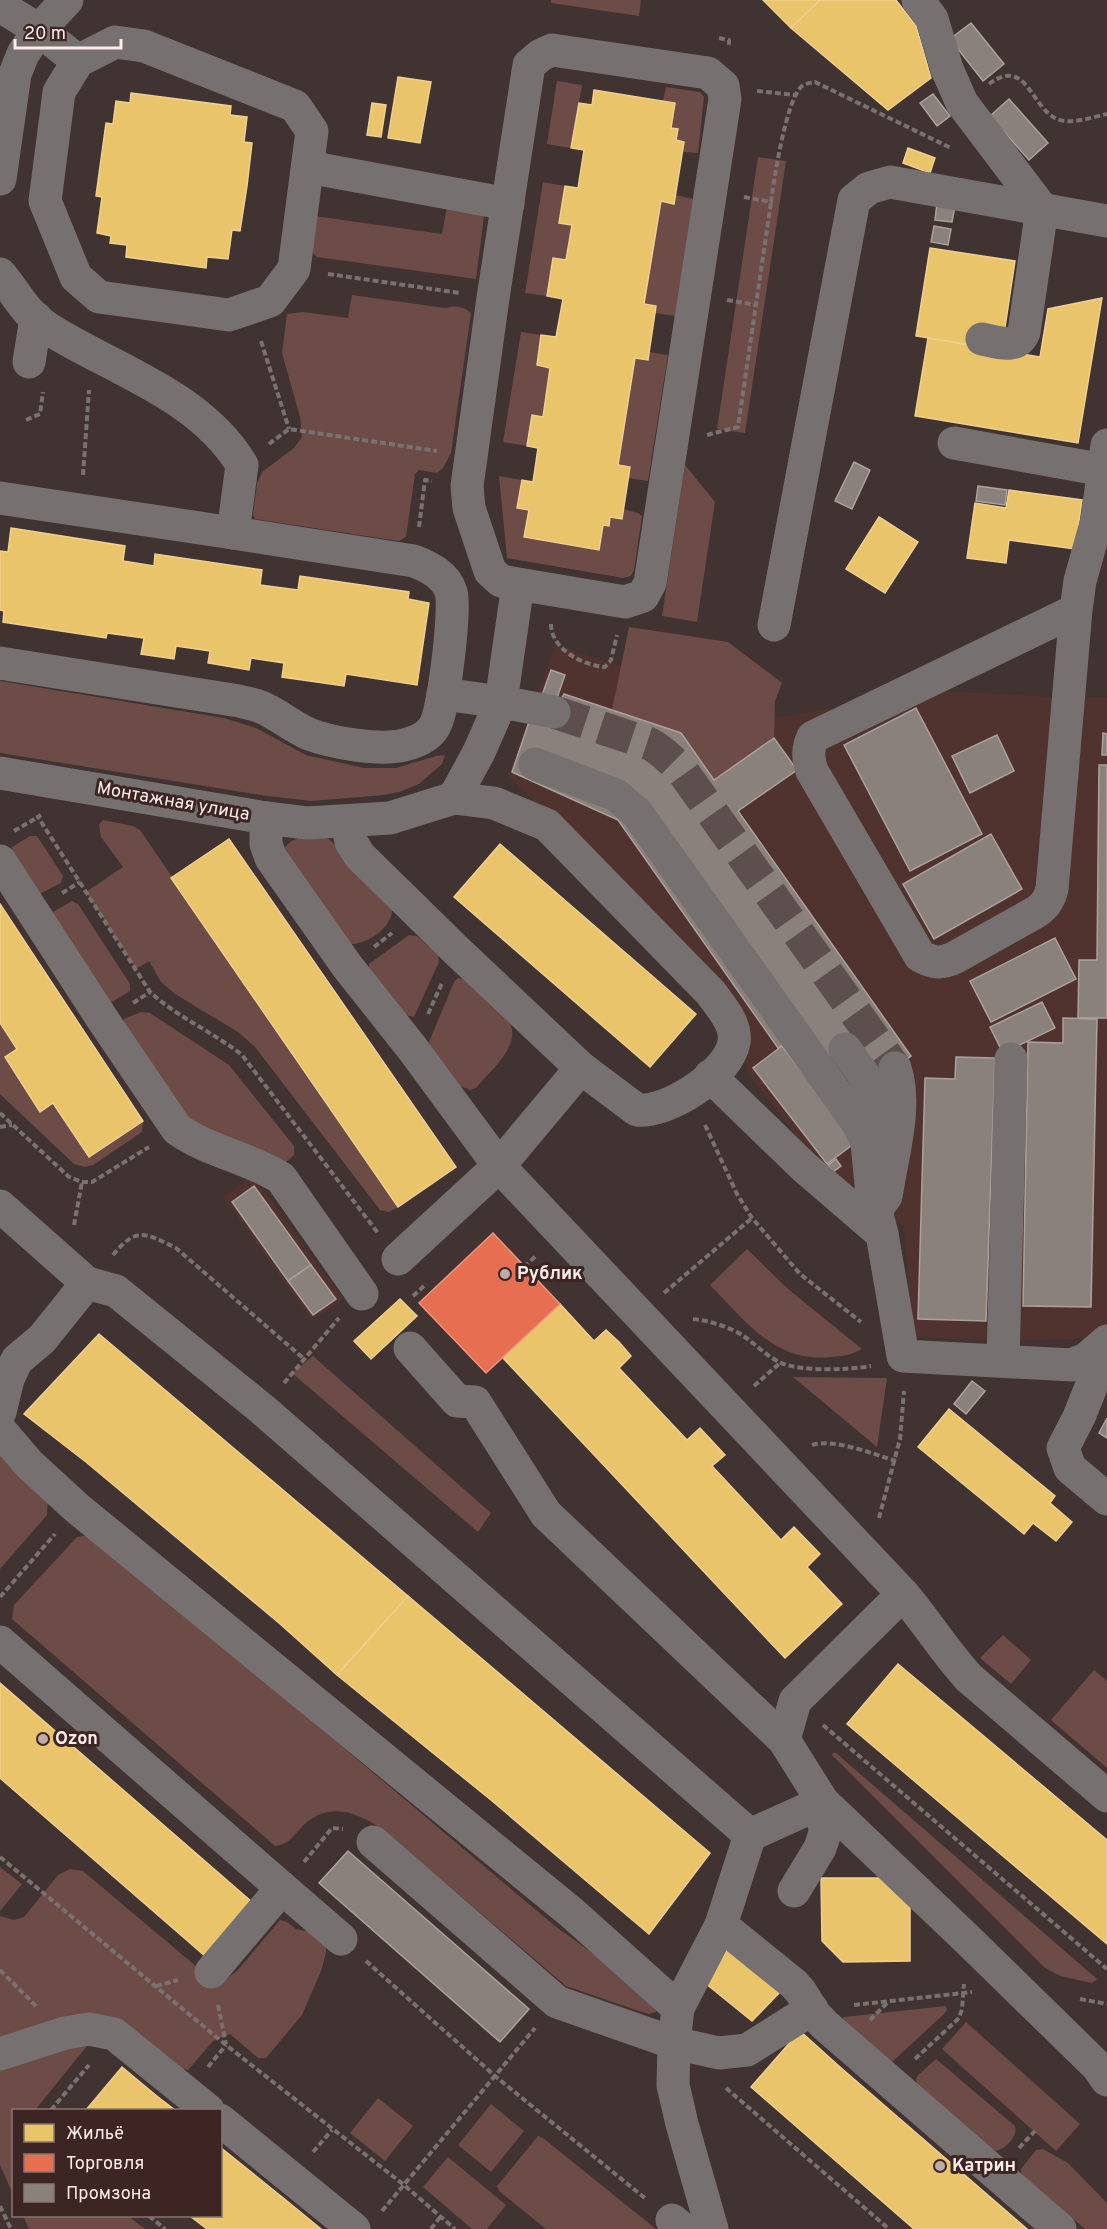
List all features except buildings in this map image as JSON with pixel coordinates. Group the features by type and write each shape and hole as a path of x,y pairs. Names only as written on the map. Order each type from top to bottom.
{"lane":[{"path":"0,179 15,74 23,54 39,30 67,0"},
{"path":"918,0 932,19 947,69 962,103 1042,209 1024,332 1021,339 1016,343 982,339"},
{"path":"0,6 39,30 78,61"},
{"path":"115,42 144,46 294,106 312,131 308,166 294,269 270,301 229,315 99,297 76,277 45,201 59,92 78,61 115,42"},
{"path":"552,50 708,73 723,87 725,99 711,192 650,583 643,596 625,602 501,580 490,571 469,508 467,486 529,65 541,55 552,50"},
{"path":"308,166 508,204"},
{"path":"774,625 854,200 868,188 890,182 1107,220"},
{"path":"0,274 14,296 48,328 156,386 227,442 242,465 234,533"},
{"path":"36,318 36,374"},
{"path":"954,443 1106,457 1097,520 1080,581 1076,610 1050,899 1036,912 954,958 943,963 931,962 920,956 812,771 808,747 813,737 1076,610"},
{"path":"0,498 414,561 431,568 440,575 451,591 452,611 443,694 436,725 423,739 384,748 357,745 309,734 260,706 239,701 0,663"},
{"path":"347,822 351,842 360,856 581,1068 637,1110 658,1109 700,1084 728,1059 735,1040 727,1015 711,993 547,825 494,803 454,798 479,752 501,702 518,584"},
{"path":"443,694 554,712"},
{"path":"536,764 616,795 637,813 866,1136"},
{"name":"Монтажная улица","path":"0,773 307,823 390,818 454,798"},
{"path":"266,818 266,844 271,858 347,966 412,1048 499,1166 654,1309 782,1465 921,1615 951,1658 969,1678 1107,1796"},
{"path":"5,847 103,1020 177,1129 194,1141 266,1168 281,1178 351,1305"},
{"path":"845,1049 868,1081 873,1094 866,1136 903,1356 1072,1365 1086,1359 1107,1341"},
{"path":"1003,1361 1011,1059"},
{"path":"398,1259 499,1166 581,1068"},
{"path":"879,1222 888,1185 899,1111 900,1082 895,1068"},
{"path":"700,1084 803,1166 879,1222"},
{"path":"0,1206 87,1283 116,1291 262,1409 750,1835"},
{"path":"0,1412 8,1379 17,1360 42,1339 87,1283"},
{"path":"1107,1347 1079,1416 1063,1448 1070,1468 1107,1499"},
{"path":"410,1348 457,1401 475,1402 546,1514 784,1740 823,1802 1098,2067 1107,2080"},
{"path":"0,1430 29,1464 77,1508 572,1913 678,2007"},
{"path":"784,1740 795,1701 903,1594"},
{"path":"0,1642 340,1939"},
{"path":"712,2229 673,2085 678,2007 721,1925 750,1835 823,1802"},
{"path":"794,1892 820,1848 825,1833 823,1802"},
{"path":"373,1842 556,2002 674,2043 719,2053 747,2050 812,2009"},
{"path":"211,1972 282,1888"},
{"path":"721,1925 794,1984 826,2026 1060,2229"},
{"path":"0,2054 65,2033 88,2029 114,2034 207,2109"},
{"path":"222,2122 354,2229"}],"path":[{"path":"962,103 999,76 1009,75 1021,79 1049,115 1059,120 1072,121 1107,114"},
{"path":"738,427 777,158 795,95 803,85 815,82 953,149"},
{"path":"711,192 771,201"},
{"path":"294,269 493,298"},
{"path":"259,336 289,429 472,456"},
{"path":"26,420 40,414 36,374"},
{"path":"84,454 88,405"},
{"path":"417,537 425,480"},
{"path":"551,622 551,633 558,644 573,657 605,666 611,660 625,602"},
{"path":"5,847 46,812"},
{"path":"38,817 150,992 160,1002 225,1041 242,1055 398,1259"},
{"path":"700,1084 737,1194 752,1218 800,1274 903,1356"},
{"path":"0,1113 69,1177 88,1183 177,1129"},
{"path":"0,1127 13,1125"},
{"path":"752,1218 654,1309 665,1317 702,1320 742,1336 780,1363 791,1366 826,1369 868,1366 903,1356"},
{"path":"87,1283 132,1236 152,1237 176,1248 303,1358 351,1305"},
{"path":"524,1267 540,1252"},
{"path":"413,1296 430,1281"},
{"path":"864,1552 882,1510 896,1461 904,1400 903,1356"},
{"path":"782,1465 816,1444 846,1447 896,1461"},
{"path":"0,1597 34,1557"},
{"path":"795,1701 1107,1969"},
{"path":"0,1857 226,2045 404,2185 455,2229"},
{"path":"340,1939 495,2076 677,2224"},
{"path":"0,1970 65,2033"},
{"path":"812,2009 964,1994 1013,1985"},
{"path":"931,2044 958,2018 963,2009 964,1994"},
{"path":"52,2109 114,2034"},
{"path":"382,2212 517,2049"},
{"path":"718,2082 889,2229"},
{"path":"0,2206 11,2229"},
{"path":"431,2229 441,2216"},
{"path":"150,2217 165,2229"}],"shaded area":[{"path":"551,0 641,0 639,16 551,3"},
{"path":"557,81 582,85 571,148 547,144"},
{"path":"666,87 700,92 704,97 698,153 683,152 684,142 676,140 678,129 671,128 675,103 663,101"},
{"path":"758,157 786,161 745,433 717,429"},
{"path":"543,182 565,186 559,222 572,225 566,260 553,258 547,296 525,293"},
{"path":"675,195 693,199 675,316 655,313 656,306 644,304 661,201 674,203"},
{"path":"448,201 484,216 476,279 317,257 312,252 315,216 442,234"},
{"path":"352,295 445,308 459,307 471,313 451,453 443,468 437,473 419,470 415,474 406,537 399,541 255,519 253,515 257,483 262,472 294,448 302,437 300,417 282,353 287,314 303,312 348,318"},
{"path":"521,332 541,335 537,365 550,368 543,417 532,415 527,446 503,442"},
{"path":"649,352 668,355 648,481 628,478 618,465 635,358 648,360"},
{"path":"685,465 715,502 697,622 662,616"},
{"path":"499,476 522,480 517,508 529,510 525,537 599,550 603,525 609,525 610,517 623,509 642,516 634,570 631,576 623,578 507,558"},
{"path":"629,627 728,642 782,683 775,701 774,738 714,780 681,733 612,710"},
{"path":"555,645 778,717 940,691 1054,697 1107,697 1107,1338 1007,1341 912,1337 904,1227 828,1177 747,1072 741,1022 508,775"},
{"path":"0,681 224,718 256,728 306,755 364,768 396,768 445,755 442,764 419,784 399,792 312,801 267,796 0,753"},
{"path":"103,820 133,826 140,830 398,1207 389,1212 380,1210 255,1047 238,1032 175,994 161,982 149,961 136,969 86,892 123,867 101,837 99,825"},
{"path":"30,836 37,836 63,876 61,883 41,893 35,892 11,853 12,847"},
{"path":"322,836 335,845 392,909 388,922 378,934 357,944 350,944 283,851 290,842 295,840"},
{"path":"72,901 78,904 130,984 130,991 112,1002 103,1000 52,919 53,912"},
{"path":"409,935 417,936 438,955 439,962 414,1017 406,1015 369,972 369,964"},
{"path":"458,978 463,979 511,1025 512,1034 511,1042 502,1059 476,1088 470,1090 458,1085 429,1042 454,982"},
{"path":"141,1012 150,1013 229,1065 294,1146 294,1155 286,1162 202,1128 187,1118 123,1026 124,1019"},
{"path":"0,1023 17,1049 5,1058 40,1111 53,1103 88,1157 143,1121 142,1132 93,1165 85,1167 74,1164 0,1094"},
{"path":"253,1175 343,1299 312,1321 223,1197"},
{"path":"747,1249 788,1289 862,1349 843,1356 811,1357 777,1346 749,1325 710,1285"},
{"path":"313,1356 491,1513 478,1532 292,1373"},
{"path":"793,1377 887,1378 877,1447"},
{"path":"0,1450 48,1495 47,1515 0,1569"},
{"path":"91,1535 555,1926 654,1998 658,2005 656,2012 649,2014 566,1986 381,1828 354,1814 335,1811 316,1816 285,1843 275,1846 12,1619 14,1605 77,1537"},
{"path":"1003,1635 1031,1660 1011,1684 980,1658"},
{"path":"1094,1670 1107,1681 1107,1768 1051,1720"},
{"path":"836,1753 1097,1979 1092,1983 1060,1976 1044,1967 832,1755"},
{"path":"0,1867 22,1884 1,1910 0,1910"},
{"path":"70,1869 83,1871 210,1978 226,1979 237,1971 280,1920 296,1929 322,1934 326,1943 326,1953 321,1971 302,2015 266,2058 258,2058 230,2034 213,2041 188,2070 176,2067 122,2022 0,2039 0,1916 14,1920 24,1917 58,1875"},
{"path":"946,2006 947,2010 944,2014 892,2062 842,2019 844,2017"},
{"path":"966,2022 1080,2124 1056,2151 942,2049"},
{"path":"85,2043 87,2046 36,2109 12,2109 12,2192 0,2165 0,2069"},
{"path":"936,2059 1015,2126 1015,2134 1007,2145 996,2151 991,2148 918,2085 916,2080 918,2075"},
{"path":"378,2098 413,2126 385,2161 350,2133"},
{"path":"491,2104 524,2131 491,2172 458,2145"},
{"path":"538,2136 656,2229 546,2229 499,2191 497,2186"},
{"path":"1043,2149 1068,2163 1107,2203 1107,2229 1085,2229 1021,2174 1021,2169 1036,2150"},
{"path":"448,2157 506,2205 487,2229 472,2229 423,2187"},
{"path":"23,2217 129,2217 145,2229 29,2229"}],"tunnel":[{"path":"554,712 650,744 683,772 895,1068"}],"place":[{"name":"Рублик","path":"505,1274"},
{"name":"Ozon","path":"43,1739"},
{"name":"Катрин","path":"940,2166"}]}
